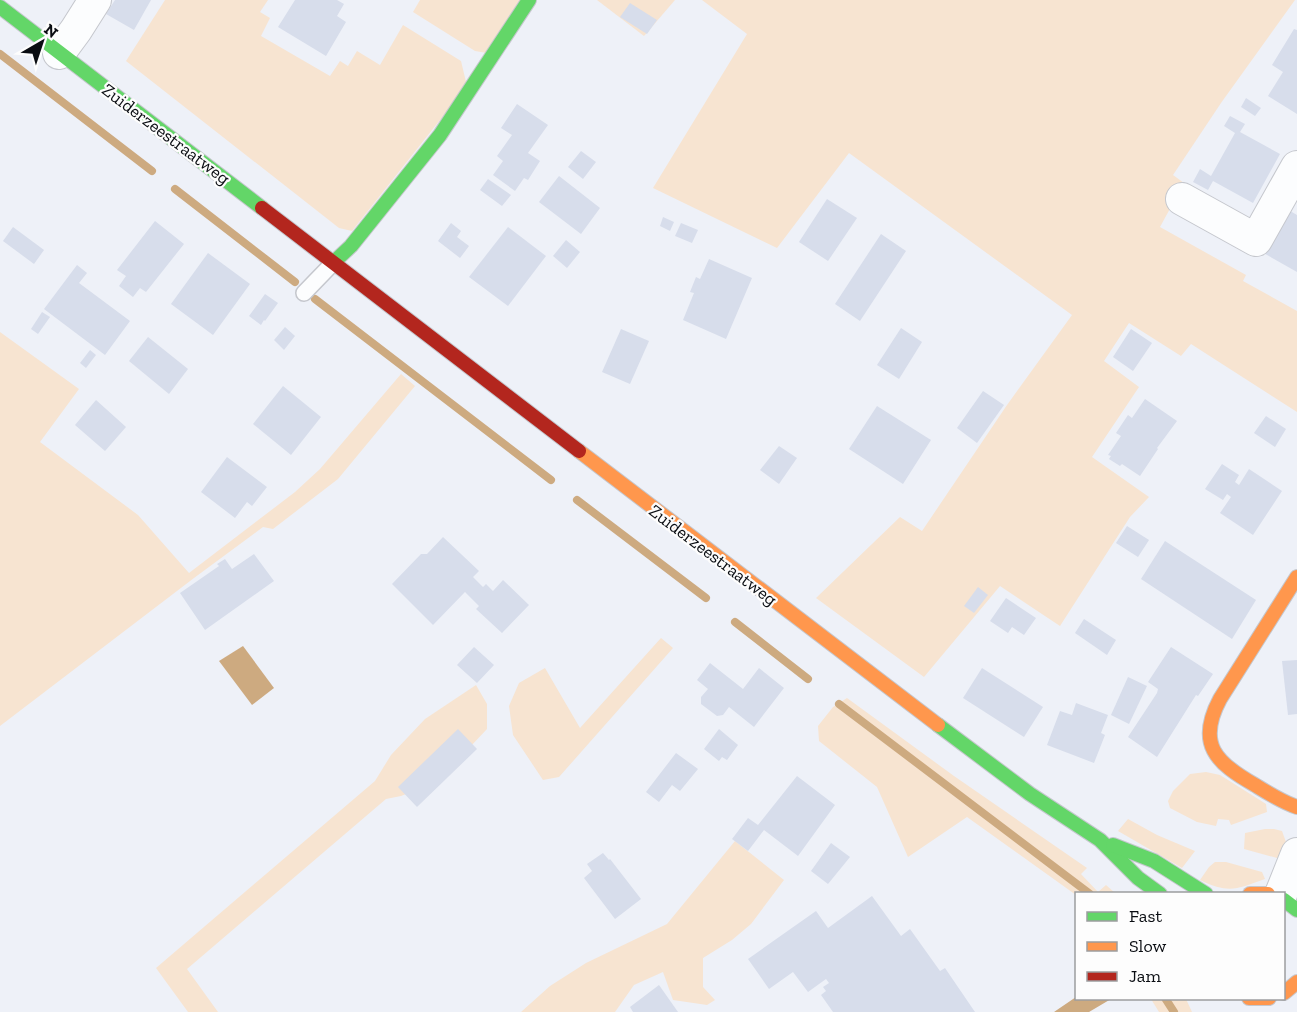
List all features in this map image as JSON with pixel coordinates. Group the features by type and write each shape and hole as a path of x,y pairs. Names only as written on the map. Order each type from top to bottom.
{"main road":[{"path":"334,262 351,246 440,135 529,0"},
{"name":"Zuiderzeestraatweg","path":"0,7 855,663 1030,794 1100,840 1138,878 1157,892"},
{"path":"1297,577 1271,614 1230,682 1212,716 1209,734 1212,748 1218,758 1229,768 1297,807"},
{"name":"Zuiderzeestraatweg","path":"1100,840 1154,861 1203,892"},
{"path":"1285,901 1297,910"},
{"path":"1285,992 1297,982"}],"street":[{"path":"59,53 95,0"},
{"path":"1182,199 1256,240 1297,167"},
{"path":"1282,892 1297,854"}],"lane":[{"path":"304,293 334,262"}],"shaded area":[{"path":"165,0 268,0 260,12 270,18 261,36 330,76 340,61 348,66 357,51 380,65 403,25 461,61 467,86 352,231 339,228 126,61"},
{"path":"420,0 521,0 487,53 475,51 413,12"},
{"path":"597,0 675,0 644,36"},
{"path":"702,0 1295,0 1221,103 1173,175 1184,183 1160,227 1246,275 1243,281 1297,311 1297,412 1191,344 1181,356 1129,323 1104,361 1139,387 1092,457 1149,497 1130,517 1060,626 1000,586 924,677 816,598 900,517 922,531 1007,405 1072,315 849,153 777,248 653,188 747,34"},
{"path":"0,332 79,389 40,442 138,515 189,573 295,492 320,469 401,374 415,386 338,479 273,529 263,527 0,726"},
{"path":"661,638 673,648 559,777 543,780 513,735 509,706 519,683 545,668 580,728"},
{"path":"243,646 274,688 252,705 219,661"},
{"path":"476,685 487,704 487,729 437,782 401,796 386,799 187,969 218,1012 188,1012 156,968 375,781 391,755 425,719"},
{"path":"847,698 954,776 1087,868 1081,874 1098,892 1075,892 1075,894 967,817 908,857 877,787 819,741 818,726 833,707"},
{"path":"1206,772 1220,775 1266,804 1267,812 1231,825 1229,820 1218,819 1216,826 1197,822 1170,808 1168,801 1173,791 1190,774"},
{"path":"1128,819 1157,835 1195,851 1182,868 1118,831"},
{"path":"1265,829 1282,831 1286,842 1281,856 1277,858 1244,849 1245,833"},
{"path":"735,841 784,880 751,924 732,940 703,958 703,987 715,1000 707,1005 673,1000 663,972 634,985 615,1012 521,1012 550,986 586,963 667,924"},
{"path":"1215,862 1226,862 1262,872 1265,879 1233,888 1218,887 1200,880"},
{"path":"1106,885 1114,892 1098,892"},
{"path":"1075,998 1075,1000 1109,1000 1089,1012 1054,1012"},
{"path":"1152,1000 1186,1000 1192,1012 1159,1012"}],"building":[{"path":"115,0 151,0 134,30 106,14"},
{"path":"295,0 337,0 344,4 337,16 346,22 326,56 278,27"},
{"path":"630,3 657,20 647,34 620,17"},
{"path":"1294,29 1297,30 1297,114 1268,96 1283,72 1272,65"},
{"path":"1246,98 1261,108 1255,116 1241,107"},
{"path":"517,104 548,125 528,153 540,161 528,180 524,178 515,191 493,175 503,161 497,156 512,135 501,128"},
{"path":"1230,116 1245,124 1240,132 1280,154 1253,203 1213,181 1208,190 1193,182 1200,169 1211,176 1235,133 1224,126"},
{"path":"581,151 596,162 583,179 568,167"},
{"path":"559,176 600,208 581,234 539,202"},
{"path":"488,179 511,195 502,206 480,190"},
{"path":"827,199 857,218 828,261 799,242"},
{"path":"1285,208 1297,215 1297,272 1260,251"},
{"path":"663,217 674,222 670,231 660,226"},
{"path":"155,221 184,244 146,292 140,288 133,297 119,286 126,276 117,270"},
{"path":"451,223 461,231 457,237 469,246 460,258 438,241"},
{"path":"681,223 698,230 692,243 675,236"},
{"path":"13,227 44,250 34,264 3,241"},
{"path":"508,227 546,256 508,306 469,277"},
{"path":"881,234 906,251 860,321 835,304"},
{"path":"566,240 580,252 567,268 553,256"},
{"path":"208,253 250,284 213,335 171,304"},
{"path":"709,259 752,278 726,339 683,320 694,293 690,292 696,277 700,279"},
{"path":"77,265 87,273 79,283 130,321 105,355 44,309"},
{"path":"265,294 278,303 261,325 249,316"},
{"path":"42,312 50,317 38,334 31,329"},
{"path":"285,327 295,336 284,350 274,340"},
{"path":"901,328 922,342 899,379 877,365"},
{"path":"621,329 649,341 630,384 602,372"},
{"path":"1131,329 1152,343 1133,371 1113,357"},
{"path":"148,337 188,369 169,394 129,361"},
{"path":"90,350 96,355 86,368 80,363"},
{"path":"283,386 321,417 291,455 253,424"},
{"path":"983,391 1004,405 977,443 957,428"},
{"path":"1145,399 1177,421 1140,476 1122,464 1120,466 1109,459 1111,456 1108,455 1121,436 1116,433 1128,415 1132,418"},
{"path":"96,400 126,427 105,451 75,425"},
{"path":"877,406 931,440 903,484 849,449"},
{"path":"1266,416 1286,429 1275,447 1254,433"},
{"path":"779,446 797,458 779,484 760,470"},
{"path":"227,457 267,487 252,506 247,502 235,518 201,492"},
{"path":"1222,464 1239,475 1235,482 1239,485 1249,469 1282,491 1253,535 1220,513 1231,497 1227,494 1223,500 1205,489"},
{"path":"1127,526 1149,540 1138,557 1116,543"},
{"path":"443,537 479,571 473,577 483,587 486,584 493,591 503,580 529,605 502,633 476,609 479,606 465,592 433,625 392,584 421,554 427,554"},
{"path":"1165,541 1256,600 1232,639 1141,579"},
{"path":"254,554 274,581 205,630 180,593 219,566 217,564 225,559 232,569"},
{"path":"978,587 988,595 974,613 964,606"},
{"path":"1006,598 1036,618 1024,635 1012,627 1008,633 990,621"},
{"path":"1084,619 1116,640 1107,655 1075,633"},
{"path":"474,647 494,665 477,683 457,665"},
{"path":"1171,647 1213,674 1198,696 1196,695 1157,757 1128,737 1157,693 1158,689 1148,682"},
{"path":"1297,660 1297,714 1288,715 1282,661"},
{"path":"710,663 743,689 759,668 784,688 754,727 729,707 723,715 717,716 701,704 701,697 708,689 697,680"},
{"path":"982,668 1043,707 1024,737 963,698"},
{"path":"1128,677 1147,686 1129,724 1111,715"},
{"path":"1076,703 1108,715 1101,733 1105,735 1094,763 1047,745 1060,711 1072,715"},
{"path":"458,729 477,749 417,807 398,787"},
{"path":"719,729 738,745 727,760 722,757 719,761 704,749"},
{"path":"676,753 698,769 680,791 672,785 659,802 646,792"},
{"path":"797,776 835,805 798,856 764,830 748,851 732,839 748,818 758,825"},
{"path":"831,843 850,857 828,884 811,871"},
{"path":"603,853 641,899 615,919 584,878 592,871 587,864"},
{"path":"872,896 901,936 910,929 940,971 945,968 975,1012 833,1012 821,995 826,991 823,987 829,983 826,979 808,992 793,972 769,989 748,959 816,911 828,928"},
{"path":"659,985 678,1012 633,1012 630,1007"}],"waterway":[{"path":"0,54 152,171"},
{"path":"175,189 295,282"},
{"path":"315,299 551,480"},
{"path":"577,500 706,598"},
{"path":"735,622 808,679"},
{"path":"839,704 1087,892"},
{"path":"1166,1000 1174,1012"}],"traffic: fast":[{"path":"334,262 351,246 440,135 529,0"},
{"path":"0,7 262,208"},
{"path":"938,725 1030,794 1100,840 1138,878 1157,892"},
{"path":"1113,845 1154,861 1203,892"},
{"path":"1285,901 1297,910"}],"traffic: slow":[{"path":"579,451 938,725"},
{"path":"1297,577 1220,699 1210,728 1210,740 1220,760 1241,777 1297,807"},
{"path":"1285,992 1297,982"}],"traffic: jam":[{"path":"262,208 579,451"}]}
